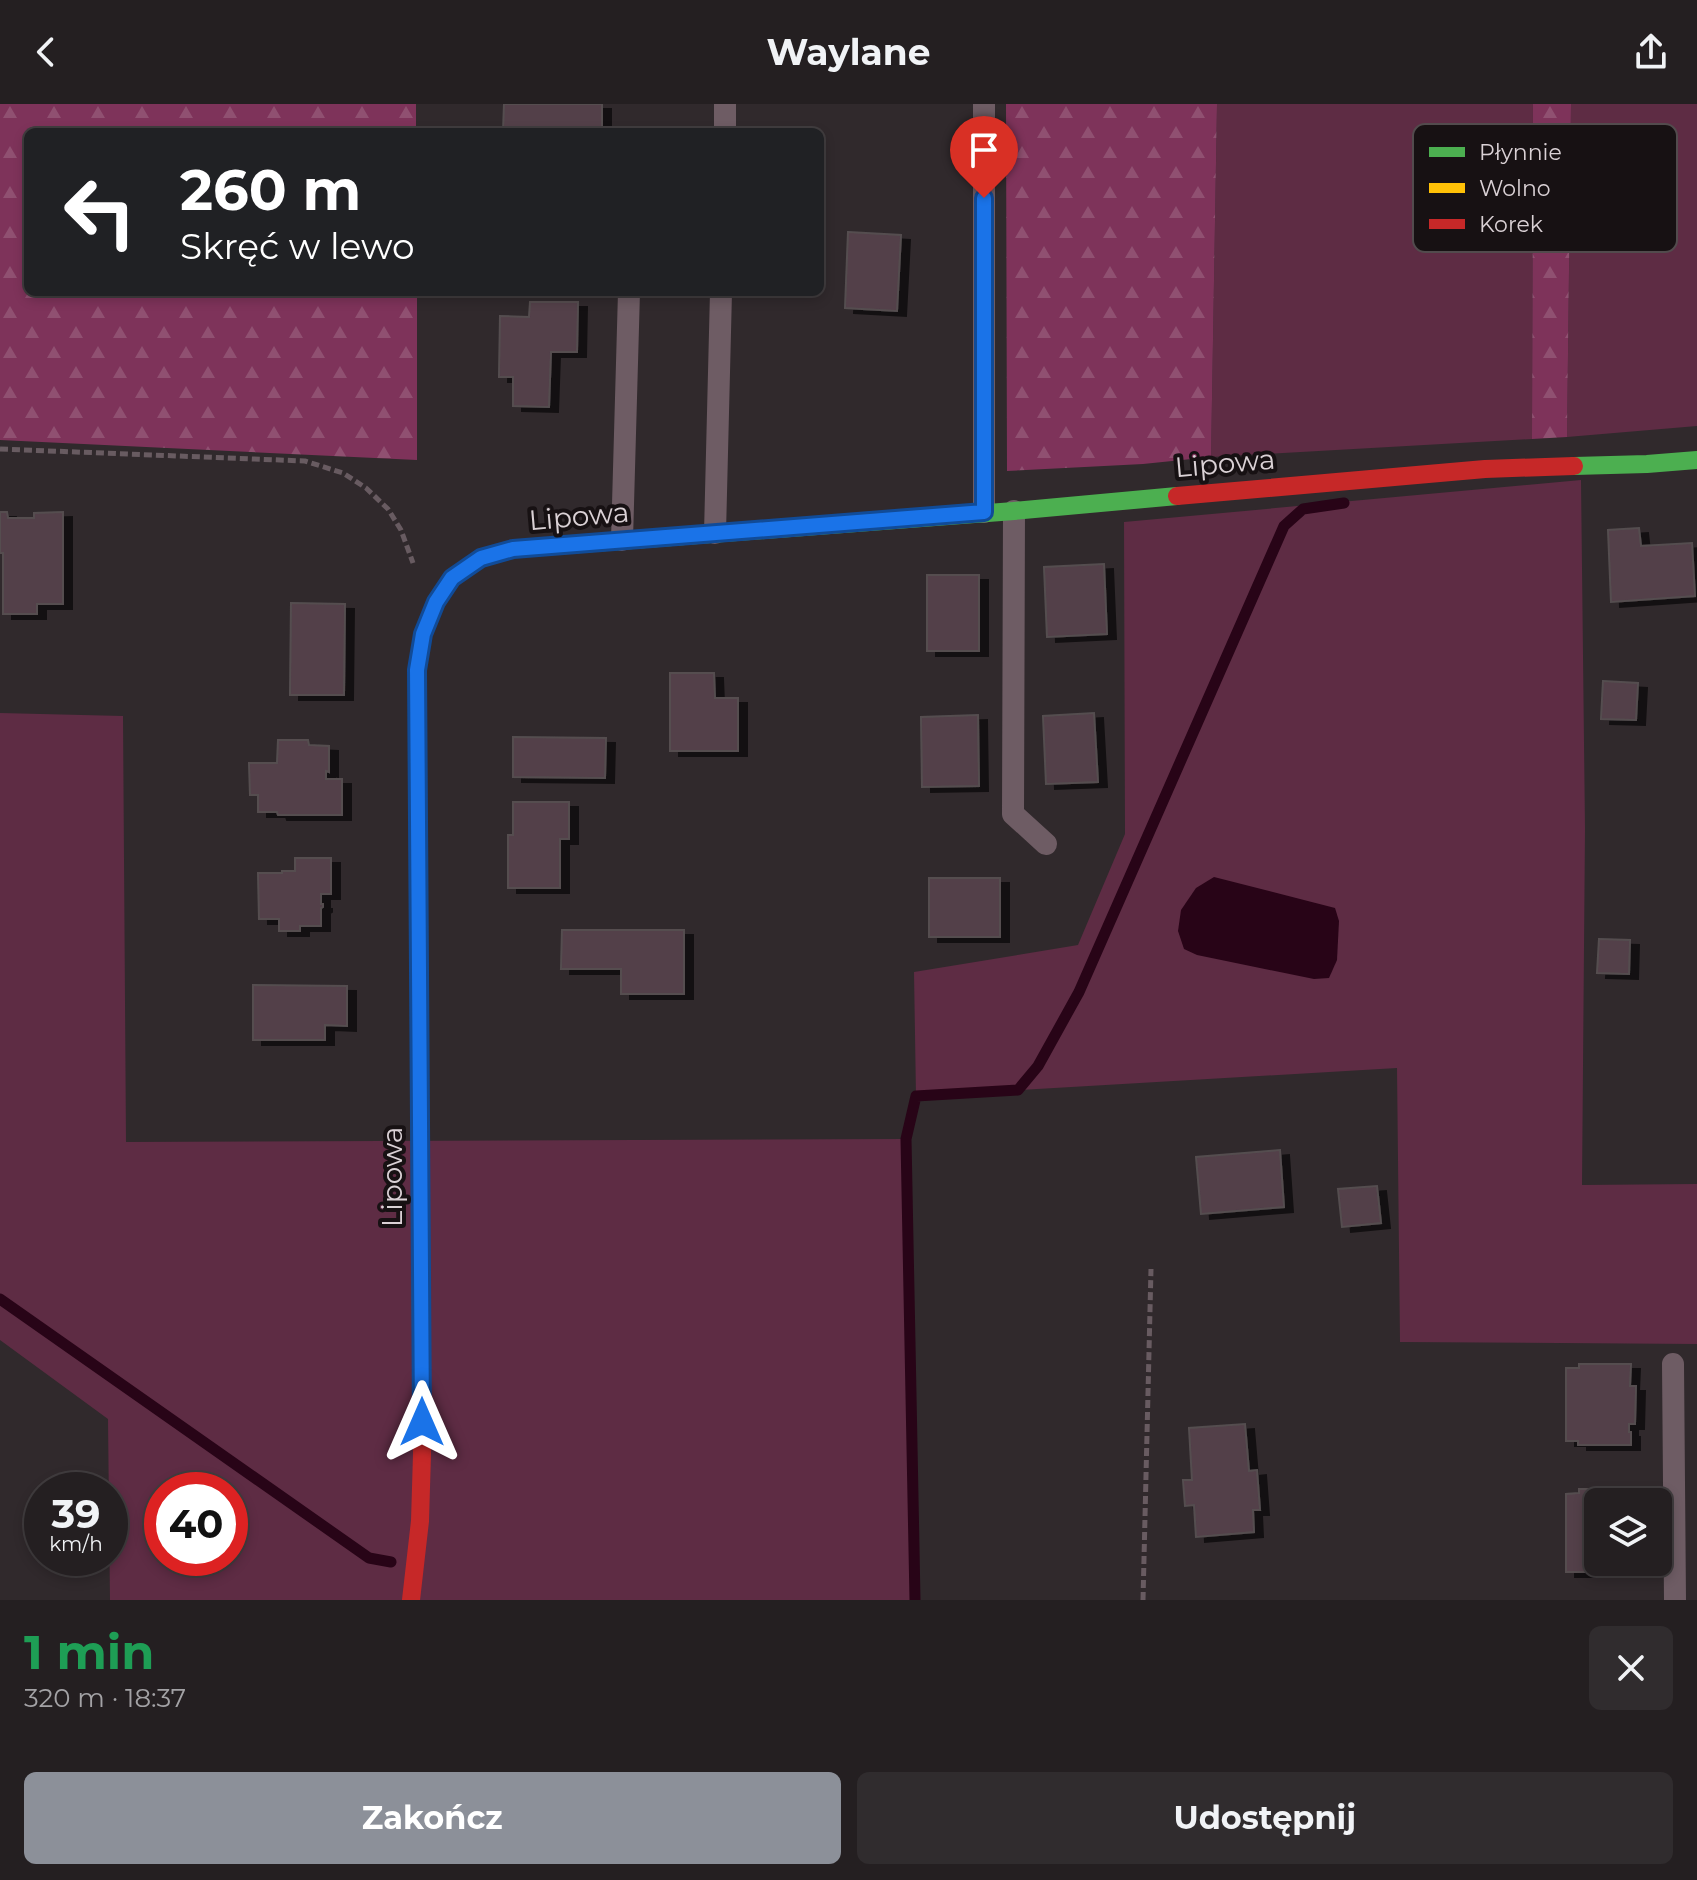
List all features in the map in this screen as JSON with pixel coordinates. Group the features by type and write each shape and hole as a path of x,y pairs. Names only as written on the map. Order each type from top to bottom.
{"street":[{"name":"Lipowa","path":"411,1600 420,1521 422,1454 417,670 423,634 436,602 452,578 481,558 513,549 1014,511 1485,469 1697,460"}],"lane":[{"path":"725,104 725,128"},
{"path":"984,104 984,512"},
{"path":"622,540 629,296"},
{"path":"715,533 721,296"},
{"path":"1014,511 1013,814 1046,844"},
{"path":"1673,1364 1675,1600"}],"path":[{"path":"0,449 305,461 343,473 366,488 388,509 401,530 421,582 436,602"},
{"path":"1143,1600 1151,1269"}],"shaded area":[{"path":"1217,104 1533,104 1533,124 1413,124 1413,252 1533,252 1532,439 1211,457"},
{"path":"1571,104 1697,104 1697,426 1567,437 1569,252 1677,252 1677,124 1571,124"},
{"path":"1581,480 1585,829 1582,1185 1697,1184 1697,1344 1400,1342 1397,1068 916,1096 914,972 1078,945 1125,834 1124,522"},
{"path":"0,713 123,716 126,1142 906,1139 915,1600 110,1600 110,1576 128,1576 128,1472 109,1472 108,1419 0,1340"},
{"path":"1214,877 1335,908 1339,921 1337,960 1329,978 1314,979 1197,955 1184,949 1178,931 1181,910 1196,888"}],"green space":[{"path":"0,104 416,104 416,128 24,128 24,296 417,296 417,460 0,440"},
{"path":"1006,104 1217,104 1211,457 1007,471"},
{"path":"1533,104 1571,104 1571,124 1533,124"},
{"path":"1533,252 1569,252 1567,437 1532,439"}],"building":[{"path":"504,104 602,104 602,127 503,128"},
{"path":"848,232 901,235 897,311 845,308"},
{"path":"530,302 578,302 577,352 551,352 549,407 513,406 513,377 499,377 500,316 529,317"},
{"path":"0,512 7,512 8,518 34,518 34,513 63,512 63,604 37,604 37,614 3,614"},
{"path":"1639,528 1641,546 1692,543 1695,596 1611,602 1608,530"},
{"path":"1104,564 1107,634 1047,637 1044,567"},
{"path":"927,575 979,575 979,651 927,651"},
{"path":"291,603 345,604 344,695 290,695"},
{"path":"670,673 714,673 715,698 738,698 738,751 670,751"},
{"path":"1603,681 1638,683 1636,720 1601,719"},
{"path":"1094,713 1098,782 1046,784 1043,716"},
{"path":"978,715 979,786 922,787 921,717"},
{"path":"513,737 606,738 605,778 513,777"},
{"path":"278,740 308,740 309,745 329,746 326,779 342,779 342,815 258,812 258,795 250,795 249,763 277,763"},
{"path":"513,802 569,802 569,839 560,839 560,888 508,888 508,835 513,835"},
{"path":"295,858 331,858 331,894 321,894 321,926 300,926 300,931 279,931 279,919 259,919 258,873 295,871"},
{"path":"929,878 1000,878 1000,937 929,937"},
{"path":"562,930 684,930 684,994 621,994 621,969 561,969"},
{"path":"1599,939 1630,940 1629,974 1597,973"},
{"path":"253,985 347,986 347,1026 325,1025 325,1040 253,1040"},
{"path":"1280,1150 1284,1207 1201,1214 1196,1157"},
{"path":"1377,1186 1381,1223 1342,1227 1338,1189"},
{"path":"1579,1364 1631,1364 1630,1386 1636,1386 1635,1424 1629,1424 1631,1445 1578,1445 1578,1441 1566,1441 1566,1368 1579,1368"},
{"path":"1245,1424 1249,1471 1257,1470 1260,1510 1253,1510 1254,1532 1196,1537 1194,1505 1185,1506 1183,1480 1192,1480 1189,1428"},
{"path":"1579,1489 1584,1489 1584,1572 1566,1572 1566,1494 1579,1493"}],"waterway":[{"path":"915,1600 906,1139 916,1096 1018,1090 1038,1066 1079,992 1284,526 1303,509 1344,503"},
{"path":"0,1299 369,1558 391,1562"}],"traffic: fast":[{"path":"1574,466 1697,460"},
{"path":"567,545 1177,496"},
{"path":"418,811 421,1328"}],"traffic: slow":[{"path":"418,811 417,670 423,634 436,602 452,578 481,558 513,549 567,545"}],"traffic: jam":[{"path":"1177,496 1485,469 1574,466"},
{"path":"411,1600 420,1521 421,1328"}],"route":[{"path":"422,1422 417,670 423,634 436,602 452,578 481,558 513,549 984,512 984,198"}]}
